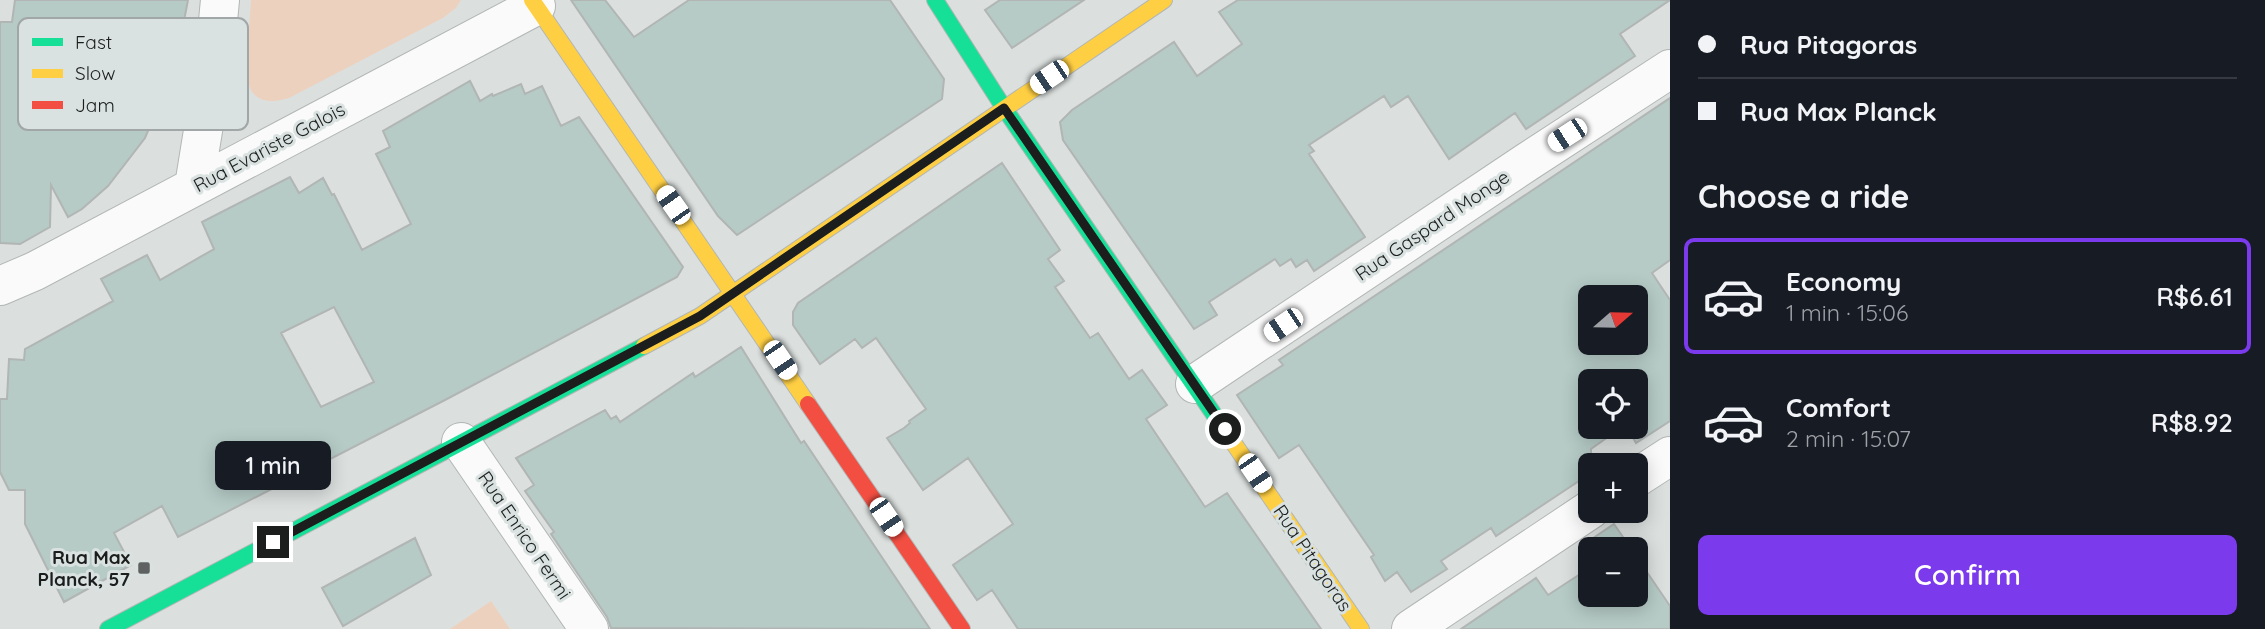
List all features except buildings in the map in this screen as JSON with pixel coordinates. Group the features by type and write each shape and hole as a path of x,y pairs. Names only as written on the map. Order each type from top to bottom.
{"street":[{"path":"218,18 219,0"},
{"name":"Rua Pitagoras","path":"935,0 1004,108 1361,629"},
{"path":"108,629 700,316 1164,0"},
{"path":"534,3 962,629"},
{"name":"Rua Evariste Galois","path":"0,286 35,271 534,3"},
{"name":"Rua Gaspard Monge","path":"1195,384 1670,69"},
{"path":"194,186 203,130"},
{"name":"Rua Enrico Fermi","path":"461,442 589,629"},
{"path":"1648,470 1670,456"},
{"path":"1411,629 1578,518"}],"shaded area":[{"path":"251,0 461,0 456,8 443,18 289,98 280,100 259,98 250,89 248,43"},
{"path":"491,601 510,629 450,629"}],"traffic: fast":[{"path":"935,0 1004,108 1226,432"},
{"path":"108,629 644,346"}],"traffic: slow":[{"path":"532,0 808,404"},
{"path":"644,346 700,316 1164,0"},
{"path":"1226,432 1361,629"}],"traffic: jam":[{"path":"808,404 962,629"}],"place":[{"name":"Rua Max Planck, 57","path":"144,568"}],"route":[{"path":"273,542 700,316 1004,108 1225,429"}]}
